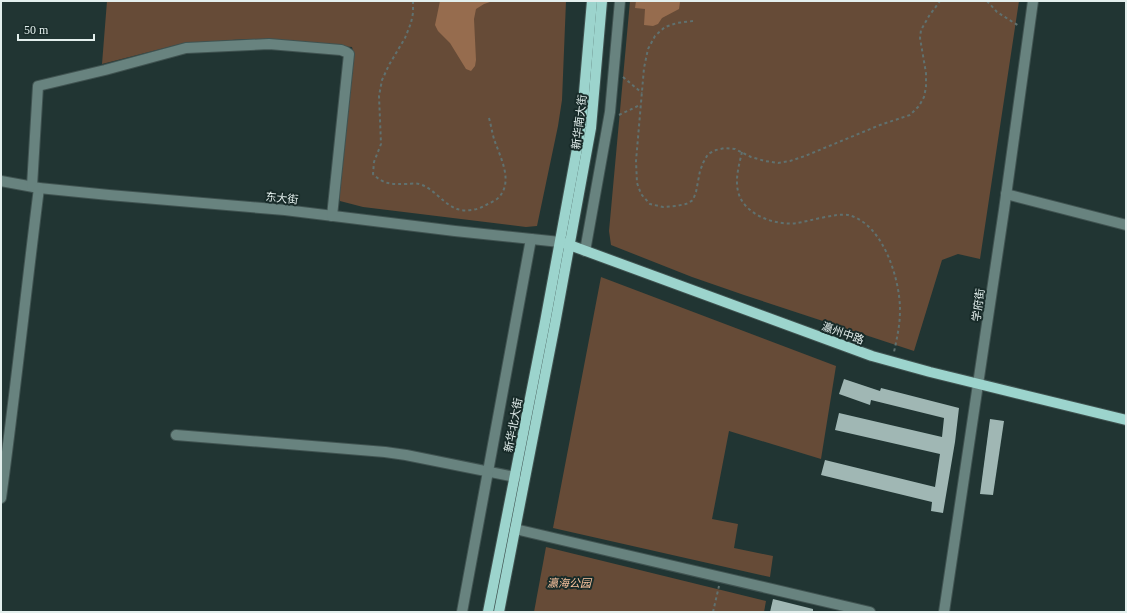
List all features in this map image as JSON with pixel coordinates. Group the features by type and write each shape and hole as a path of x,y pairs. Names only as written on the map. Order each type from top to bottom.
{"main road":[{"name":"新华南大街","path":"560,242 581,127 592,1"},
{"name":"新华南大街","path":"570,245 591,128 602,1"},
{"name":"瀛州中路","path":"560,242 872,356 978,384 1126,420"},
{"name":"新华北大街","path":"488,612 560,242"},
{"name":"新华北大街","path":"499,612 570,245"}],"street":[{"path":"585,251 609,120 620,1"},
{"name":"学府街","path":"944,612 1033,1"},
{"path":"1,498 22,324 35,187 38,86 186,48 269,44 341,50 346,52 348,54 332,216"},
{"name":"东大街","path":"1,181 35,187 116,196 285,210 455,231 560,242"},
{"path":"1006,194 1126,225"},
{"path":"462,612 531,239"},
{"path":"176,435 385,452 515,477"},
{"path":"515,529 870,612"}],"path":[{"path":"414,1 411,23 405,38 382,80 379,96 381,144 374,162 373,174 383,182 395,184 418,184 428,188 451,207 457,210 480,209 497,198 503,190 506,172 489,118"},
{"path":"693,21 677,23 666,27 655,36 648,50 644,68 636,161 637,183 641,194 650,204 664,207 686,204 693,200 703,163 708,154 716,150 725,148 735,149 751,157 765,161 778,163 790,162 880,125 910,115 919,106 924,97 926,87 926,73 920,38 921,30 940,1"},
{"path":"987,1 997,12 1029,32"},
{"path":"614,70 642,93"},
{"path":"609,120 641,104"},
{"path":"742,152 738,176 738,192 746,206 757,216 772,222 785,224 847,215 856,218 873,230 892,267 898,289 900,310 899,327 892,361"},
{"path":"713,612 721,577"}],"green space":[{"path":"107,1 566,1 562,100 537,226 526,227 363,207 340,201 338,188 353,51 352,47 245,39 180,44 102,64"},
{"path":"630,1 1019,1 980,259 958,254 942,260 914,351 692,277 611,245 609,231"},
{"path":"601,277 836,366 821,459 729,431 712,519 738,524 734,548 773,556 770,577 553,528"},
{"name":"瀛海公园","path":"546,547 766,601 764,612 534,612"}],"shaded area":[{"path":"440,1 493,1 476,9 474,19 476,60 475,66 471,71 466,69 450,43 438,31 435,25"},
{"path":"636,1 680,2 679,9 662,18 658,24 653,26 644,25 645,9 635,8"}],"building":[{"path":"844,379 880,391 881,388 959,408 943,513 931,511 932,502 821,475 825,460 935,487 940,454 835,430 839,413 942,437 944,418 871,400 870,405 839,394"},
{"path":"990,419 1004,421 993,495 980,494"},
{"path":"773,599 813,609 813,612 770,612"}]}
